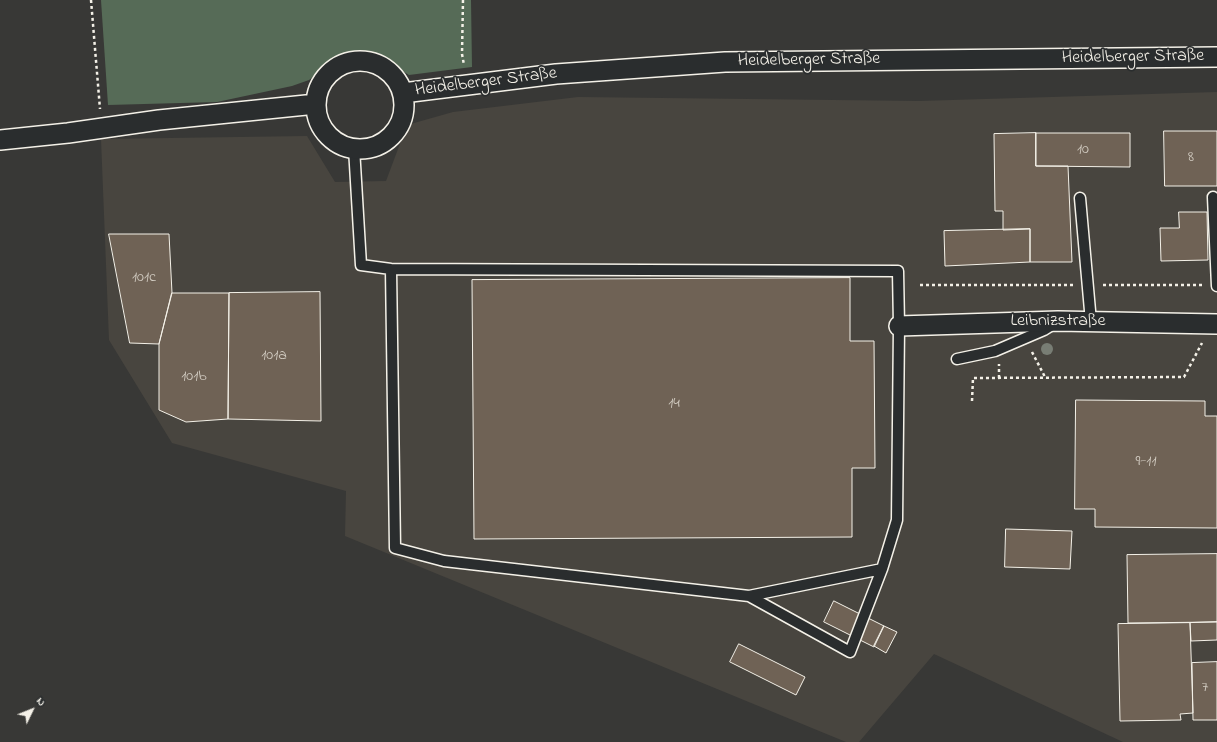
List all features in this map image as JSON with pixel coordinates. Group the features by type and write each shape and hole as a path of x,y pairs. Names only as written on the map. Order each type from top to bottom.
{"street":[{"name":"Heidelberger Straße","path":"403,94 556,74 724,62 1217,57"},
{"path":"362,61 375,64 388,70 397,81 403,94 404,108 400,123 392,136 379,145 365,149 350,148 336,142 325,132 318,119 316,104 319,90 325,78 335,68 348,62 362,61"},
{"path":"0,140 68,133 159,120 316,104"},
{"name":"Leibnizstraße","path":"899,326 1058,321 1211,331"}],"lane":[{"path":"354,148 361,265 391,269 898,271 899,326 897,520 882,569 850,652 749,596"},
{"path":"1213,197 1217,285"},
{"path":"1080,198 1091,322"},
{"path":"391,269 395,548 444,561 749,596 882,569"},
{"path":"957,359 995,351 1044,330 1058,321"}],"path":[{"path":"91,0 101,128"},
{"path":"463,0 462,54 466,85"},
{"path":"920,286 1217,285"},
{"path":"972,402 973,378 1184,377 1211,331"},
{"path":"1029,347 1045,378"},
{"path":"999,378 1000,360"}],"shaded area":[{"path":"1217,92 1217,742 1123,742 934,654 859,742 846,742 345,536 346,491 172,443 109,340 101,139 307,136 335,182 386,181 407,125 453,112 578,97 919,101"}],"green space":[{"path":"101,0 471,0 472,67 409,75 383,57 364,51 347,54 332,61 309,80 292,86 217,102 108,105"}],"building":[{"path":"1164,131 1217,131 1217,186 1165,186"},
{"path":"1036,133 1130,133 1130,167 1036,166"},
{"path":"1036,133 1036,166 1068,166 1072,262 1030,262 1030,229 1003,230 1003,211 995,211 994,134"},
{"path":"1179,212 1207,212 1208,260 1161,261 1160,228 1179,228"},
{"path":"1030,229 1030,262 945,266 944,231"},
{"path":"109,234 169,234 172,293 159,344 130,343"},
{"path":"850,278 850,341 874,341 875,468 852,468 852,537 474,539 472,280"},
{"path":"320,292 321,421 228,419 229,293"},
{"path":"172,293 229,293 228,419 186,422 159,410 159,344"},
{"path":"1076,400 1205,401 1205,416 1217,416 1217,528 1095,527 1095,509 1075,509"},
{"path":"1006,529 1072,531 1070,569 1005,567"},
{"path":"1217,554 1217,622 1128,623 1127,555"},
{"path":"834,601 884,626 874,647 824,622"},
{"path":"1217,622 1217,640 1191,641 1190,623"},
{"path":"1190,623 1193,713 1180,714 1181,720 1120,721 1118,624"},
{"path":"884,626 897,632 886,653 874,646"},
{"path":"739,644 805,677 796,695 730,662"},
{"path":"1217,662 1217,720 1193,720 1192,663"}]}
